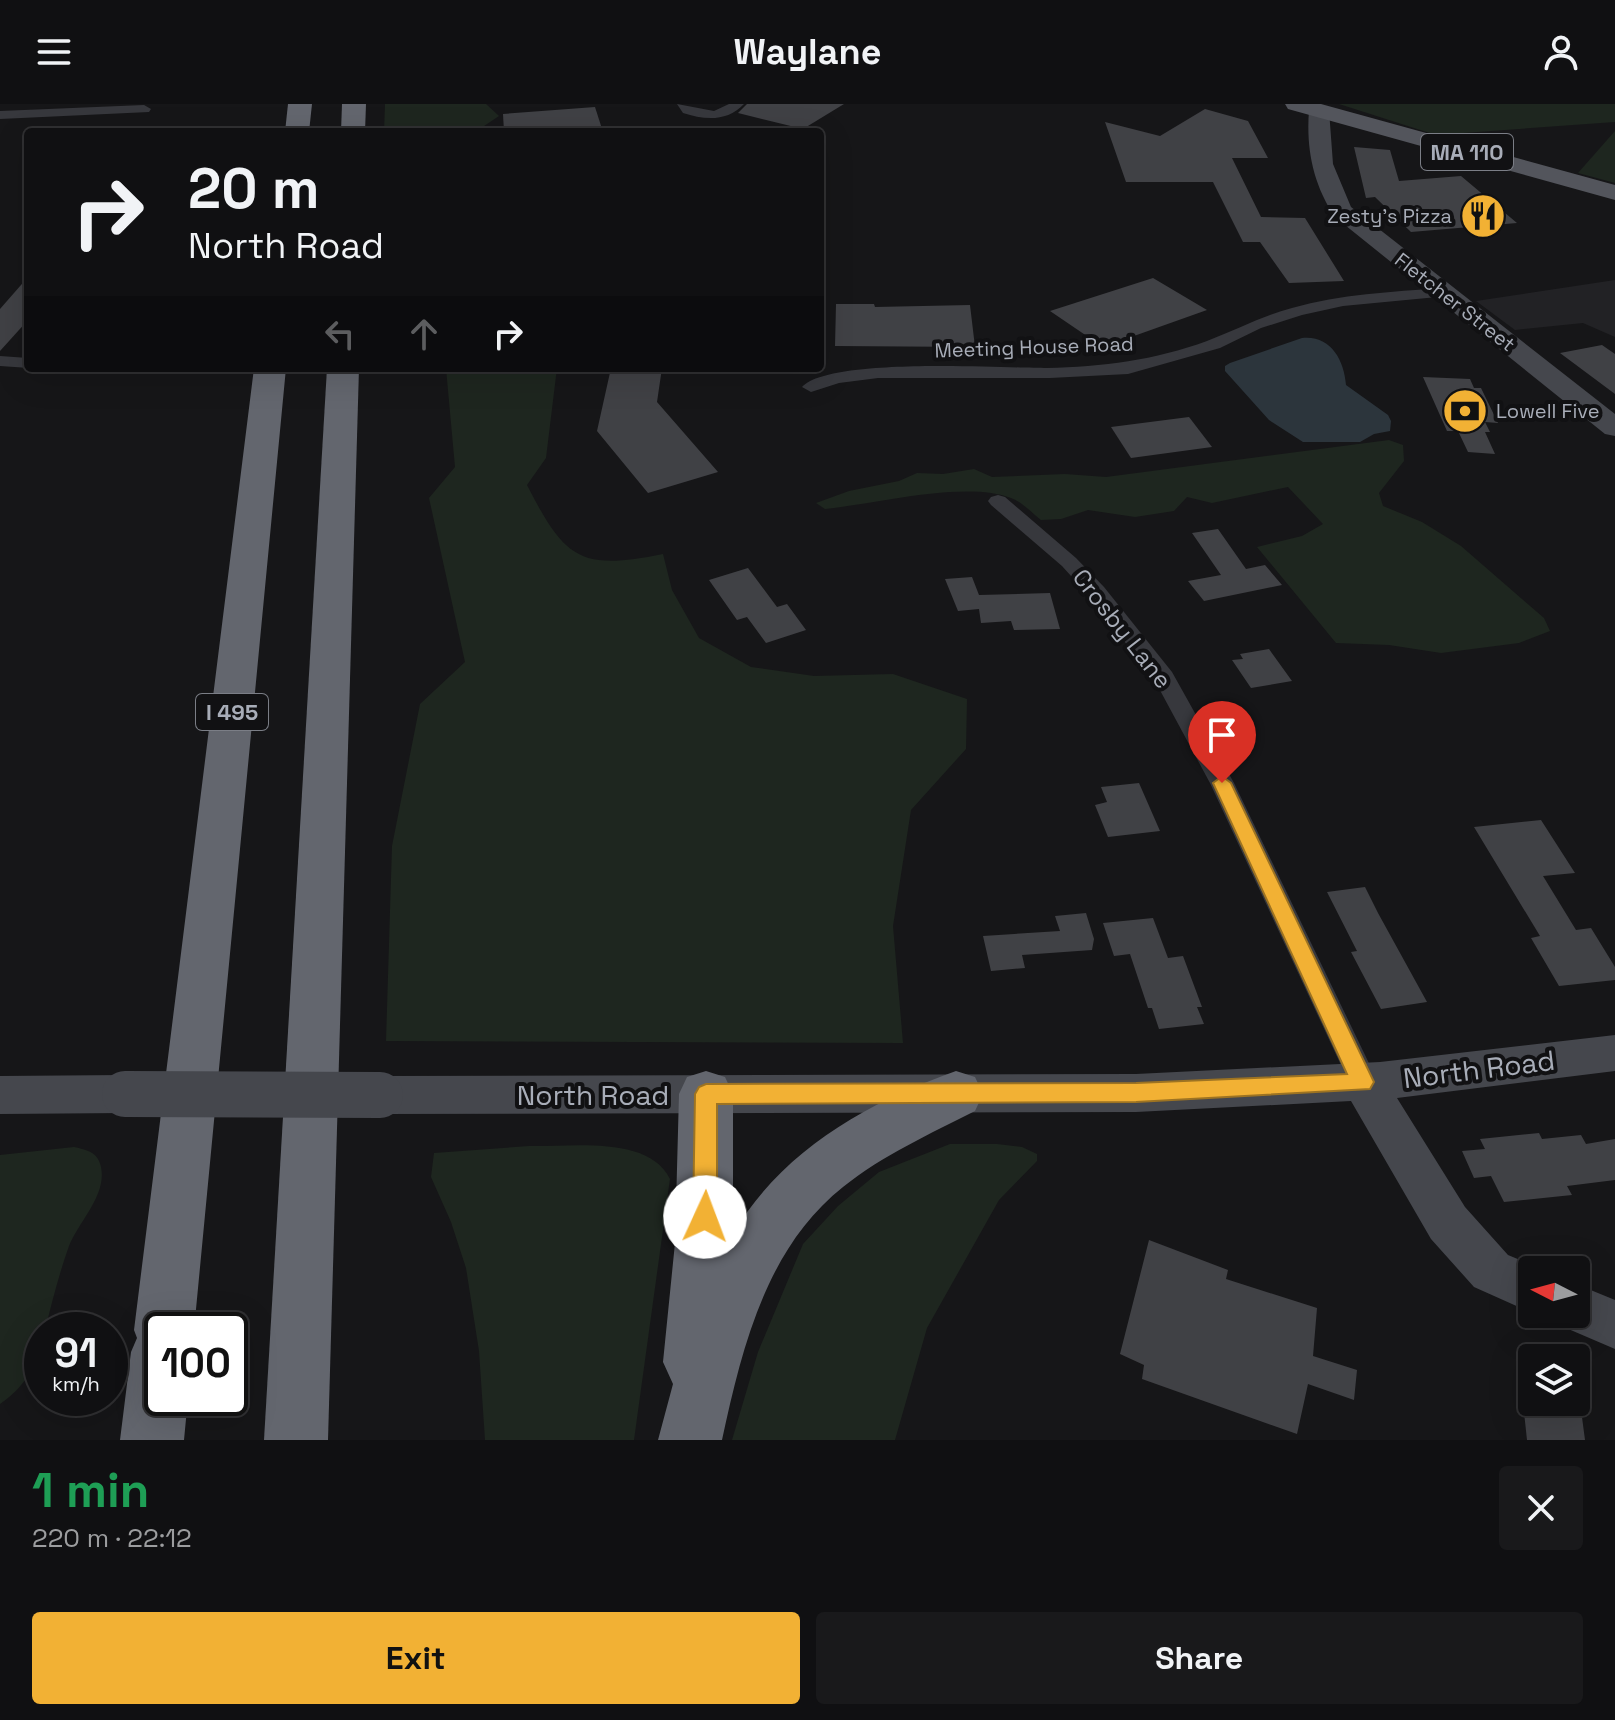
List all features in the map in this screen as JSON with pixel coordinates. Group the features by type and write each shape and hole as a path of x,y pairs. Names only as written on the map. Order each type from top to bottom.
{"highway":[{"path":"297,128 300,104"},
{"path":"353,128 354,104"},
{"name":"I 495","path":"166,1312 270,372"},
{"path":"296,1440 343,372"},
{"path":"683,1440 704,1243 706,1094"},
{"path":"690,1440 716,1341 756,1251 780,1212 809,1180 840,1157 956,1094"},
{"path":"152,1440 155,1416"}],"main road":[{"name":"MA 110","path":"1308,107 1615,193"},
{"name":"Fletcher Street","path":"1308,107 1317,125 1330,195 1343,212 1615,428"},
{"name":"North Road","path":"0,1095 1136,1093 1363,1082 1615,1053"},
{"path":"1363,1082 1448,1223 1491,1271 1518,1283"},
{"path":"1590,1314 1615,1325"}],"street":[{"path":"684,104 688,110 707,115 729,111 737,104"},
{"path":"0,115 144,109"},
{"name":"Meeting House Road","path":"811,387 836,378 878,373 1050,373 1128,369 1214,344 1255,324 1298,311 1343,301 1442,293"},
{"path":"0,361 24,363"},
{"name":"Crosby Lane","path":"998,501 1088,582 1164,677 1222,783 1363,1082"}],"shaded area":[{"path":"385,104 486,104 499,116 481,128 384,128"},
{"path":"1339,104 1615,104 1615,122 1436,135"},
{"path":"1615,131 1615,183 1578,173"},
{"path":"1615,280 1615,337 1583,323 1515,330 1476,301"},
{"path":"1302,338 1320,340 1334,351 1342,366 1346,385 1388,415 1390,431 1374,434 1360,442 1303,442 1269,420 1225,371 1225,366 1230,363"},
{"path":"446,372 557,372 546,458 527,485 540,510 565,544 578,554 612,561 663,554 672,590 699,638 751,667 814,676 893,674 967,699 966,749 911,810 893,926 903,1043 386,1041 392,846 420,704 465,662 429,498 455,467"},
{"path":"1389,440 1403,445 1404,461 1379,493 1383,506 1422,522 1461,546 1544,618 1550,631 1519,643 1441,653 1389,645 1336,643 1257,547 1302,536 1323,524 1288,487 1212,503 1187,497 1174,511 1135,517 1088,510 1061,519 1041,520 1011,498 970,491 825,509 816,503 849,491 899,481 917,473 943,474 974,469 992,477 1065,474 1106,477"},
{"path":"950,1144 1022,1147 1037,1154 1037,1161 999,1200 927,1328 895,1440 732,1440 758,1352 803,1244 838,1206 879,1172"},
{"path":"587,1145 627,1149 645,1155 660,1165 670,1179 634,1440 485,1440 479,1351 466,1268 451,1222 431,1177 434,1153"},
{"path":"74,1147 95,1155 102,1177 96,1198 69,1246 50,1312 24,1312 24,1381 0,1404 0,1155"}],"building":[{"path":"747,104 844,104 805,128 738,113"},
{"path":"595,107 602,128 504,128 503,114"},
{"path":"1205,109 1248,121 1268,158 1232,158 1261,217 1305,218 1344,281 1289,283 1260,242 1243,242 1213,182 1126,182 1105,122 1160,136"},
{"path":"1354,147 1390,150 1399,181 1461,176 1517,223 1411,232 1375,197 1366,198"},
{"path":"1153,278 1207,310 1103,347 1050,311"},
{"path":"24,282 24,324 0,351 0,309"},
{"path":"836,304 874,304 875,307 970,305 975,347 835,346"},
{"path":"1602,345 1615,354 1615,394 1560,353"},
{"path":"610,372 661,372 657,402 718,472 648,493 597,431"},
{"name":"Lowell Five","path":"1423,377 1470,379 1474,388 1481,388 1498,423 1485,422 1490,432 1485,432 1495,454 1468,452 1458,431 1447,431"},
{"path":"1189,417 1212,447 1131,458 1111,427"},
{"path":"1218,529 1246,569 1265,565 1282,585 1204,601 1188,581 1221,575 1192,533"},
{"path":"748,568 777,607 787,604 806,630 766,643 747,617 737,620 709,580"},
{"path":"972,577 979,595 1050,593 1060,629 1014,630 1011,621 981,623 979,609 958,611 945,579"},
{"path":"1269,649 1292,681 1251,688 1232,660 1243,659 1240,654"},
{"path":"1139,783 1160,831 1108,837 1095,805 1107,802 1101,787"},
{"path":"1541,820 1575,873 1543,876 1576,930 1591,928 1615,967 1615,980 1559,986 1531,938 1540,936 1474,827"},
{"path":"1365,887 1427,1002 1381,1009 1351,952 1357,951 1327,892"},
{"path":"1086,913 1094,939 1092,950 1022,955 1025,968 991,971 983,936 1060,931 1055,916"},
{"path":"1153,918 1168,958 1183,956 1202,1007 1197,1007 1204,1024 1159,1029 1152,1008 1148,1008 1130,954 1114,956 1103,923"},
{"path":"1539,1133 1542,1139 1581,1135 1586,1144 1615,1139 1615,1180 1567,1186 1572,1195 1504,1202 1491,1176 1474,1178 1462,1151 1485,1149 1480,1139"},
{"path":"1149,1240 1228,1270 1226,1279 1317,1308 1313,1356 1357,1370 1354,1400 1308,1384 1297,1434 1142,1379 1144,1365 1120,1354"},
{"path":"1524,1416 1582,1416 1585,1440 1527,1440"}],"place":[{"name":"Zesty's Pizza","path":"1483,216"},
{"name":"Lowell Five","path":"1465,411"}],"route":[{"path":"705,1217 706,1094 1136,1093 1363,1082 1222,783"}]}
